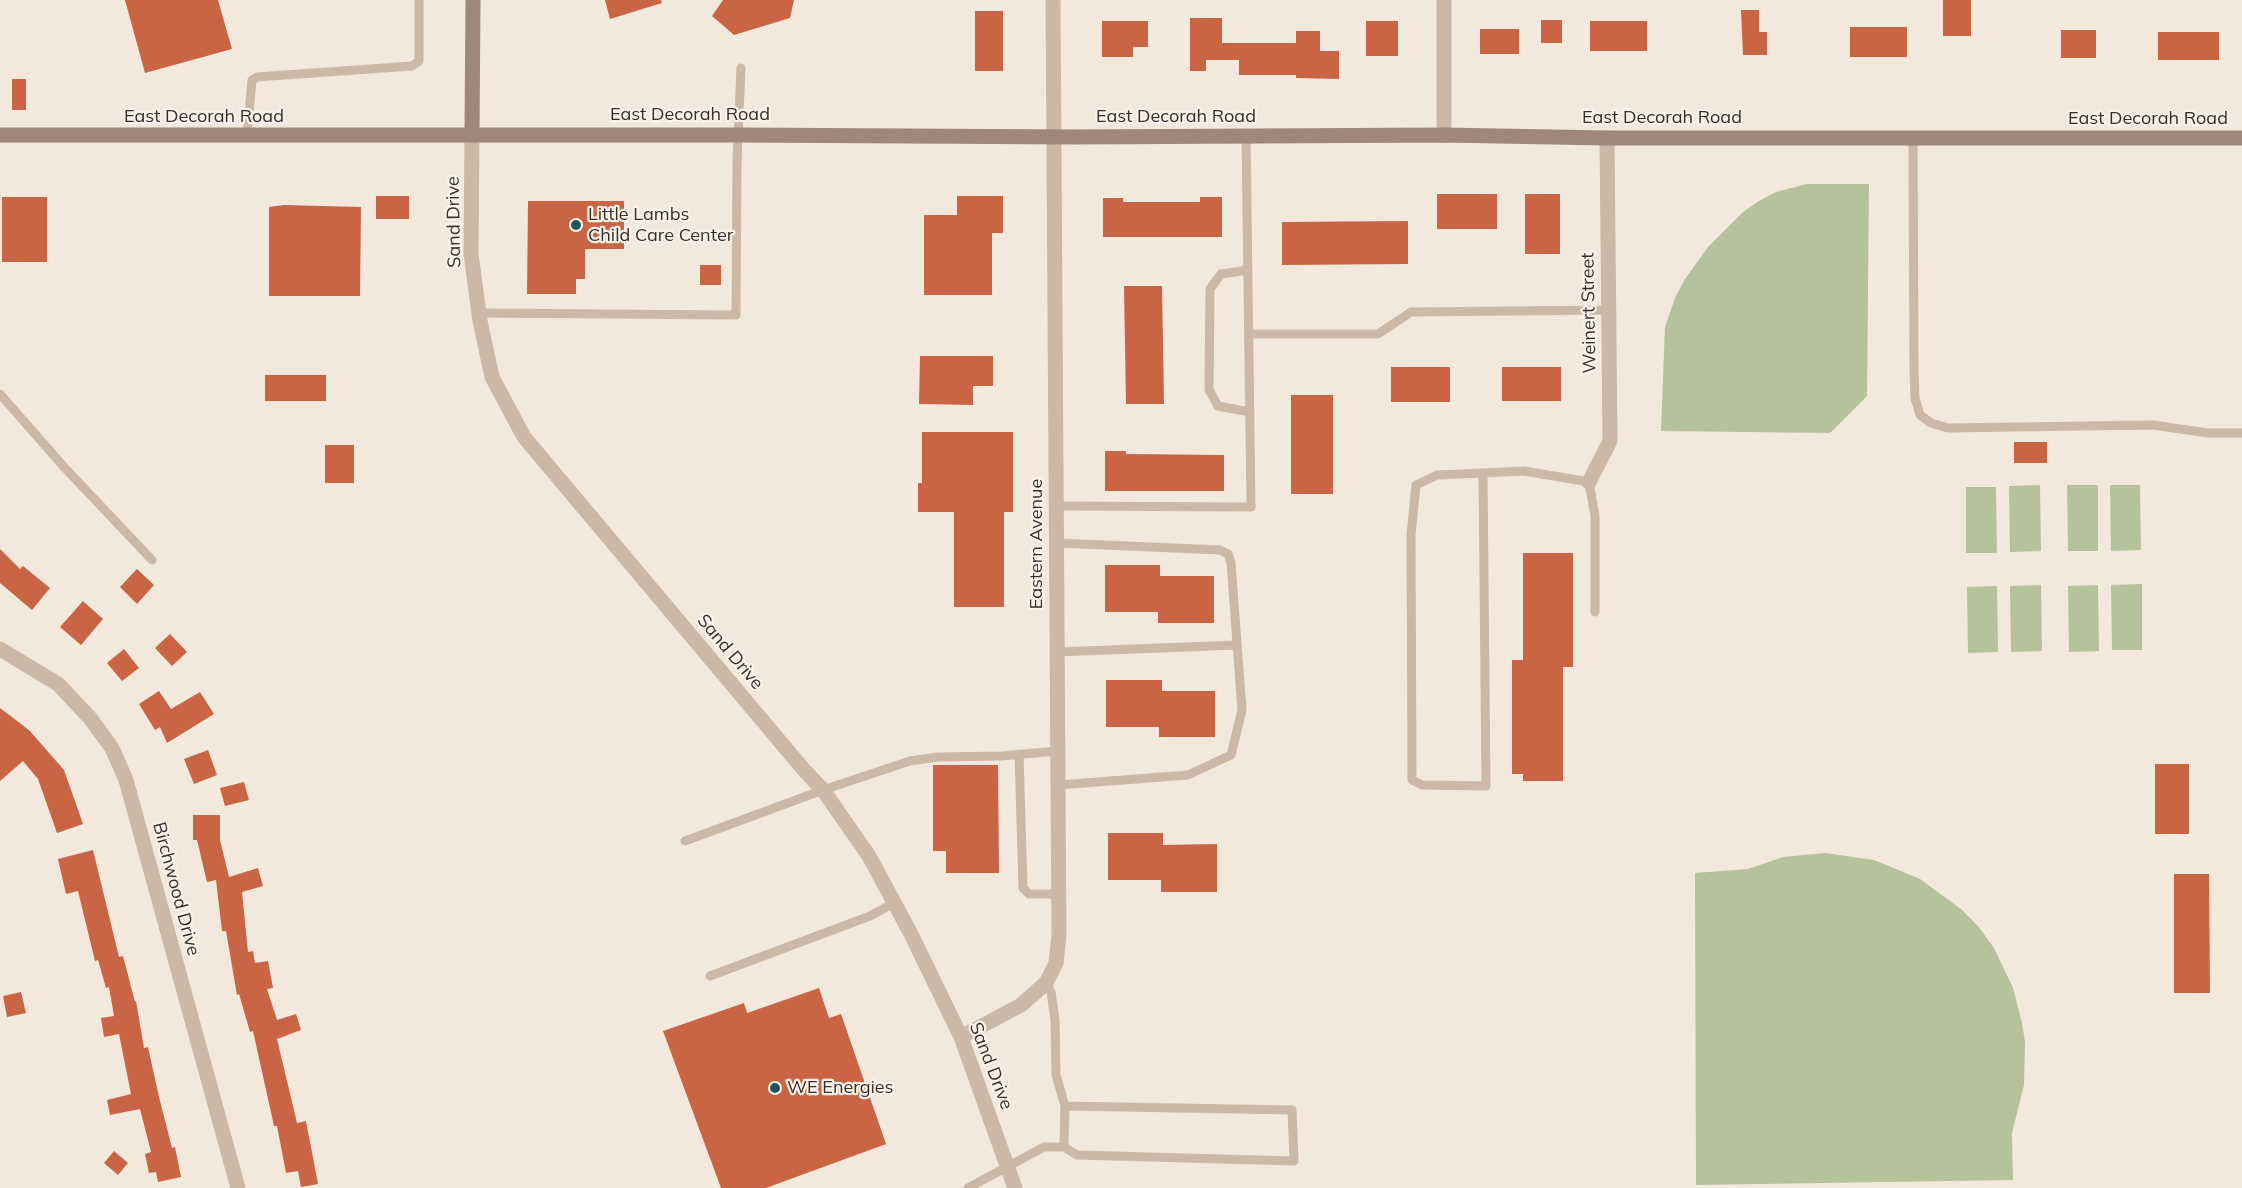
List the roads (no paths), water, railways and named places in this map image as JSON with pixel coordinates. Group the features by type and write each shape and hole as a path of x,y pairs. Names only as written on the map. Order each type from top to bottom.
{"street":[{"path":"472,135 473,0"},
{"name":"Eastern Avenue","path":"1047,983 1056,963 1059,935 1053,0"},
{"path":"1444,0 1444,135"},
{"name":"East Decorah Road","path":"0,135 1054,137 1444,135 1606,138 2242,138"},
{"name":"Sand Drive","path":"472,135 471,254 479,313 492,377 524,437 823,790 869,856 961,1037 1015,1188"},
{"name":"Weinert Street","path":"1589,482 1610,441 1606,138"},
{"name":"Birchwood Drive","path":"0,649 58,684 90,718 112,748 126,780 238,1188"},
{"path":"961,1037 1021,1005 1047,983"}],"lane":[{"path":"247,136 252,80 256,77 412,66 419,61 419,0"},
{"path":"479,313 736,315 741,68"},
{"path":"1056,506 1251,507 1246,136"},
{"path":"1913,138 1914,371 1915,398 1920,415 1931,423 1948,428 2153,425 2208,433 2242,433"},
{"path":"1248,270 1221,274 1210,289 1209,390 1218,406 1250,411"},
{"path":"1249,334 1378,334 1411,312 1608,310"},
{"path":"0,394 64,468 152,561"},
{"path":"1483,473 1486,786 1422,785 1412,780 1411,535 1416,485 1437,475 1524,471 1589,482 1595,516 1595,612"},
{"path":"1057,543 1220,550 1228,554 1231,563 1242,710 1231,755 1188,775 1058,785"},
{"path":"1057,652 1237,645"},
{"path":"685,841 823,790 910,761 938,757 1058,751"},
{"path":"1019,754 1023,888 1029,894 1059,894"},
{"path":"710,976 860,919 894,903"},
{"path":"1047,983 1051,992 1055,1020 1056,1075 1065,1106 1064,1147"},
{"path":"968,1188 1044,1147 1064,1147 1077,1155 1294,1161 1292,1110 1065,1106"}],"place":[{"name":"Little Lambs Child Care Center","path":"576,225"},
{"name":"WE Energies","path":"775,1088"}]}
